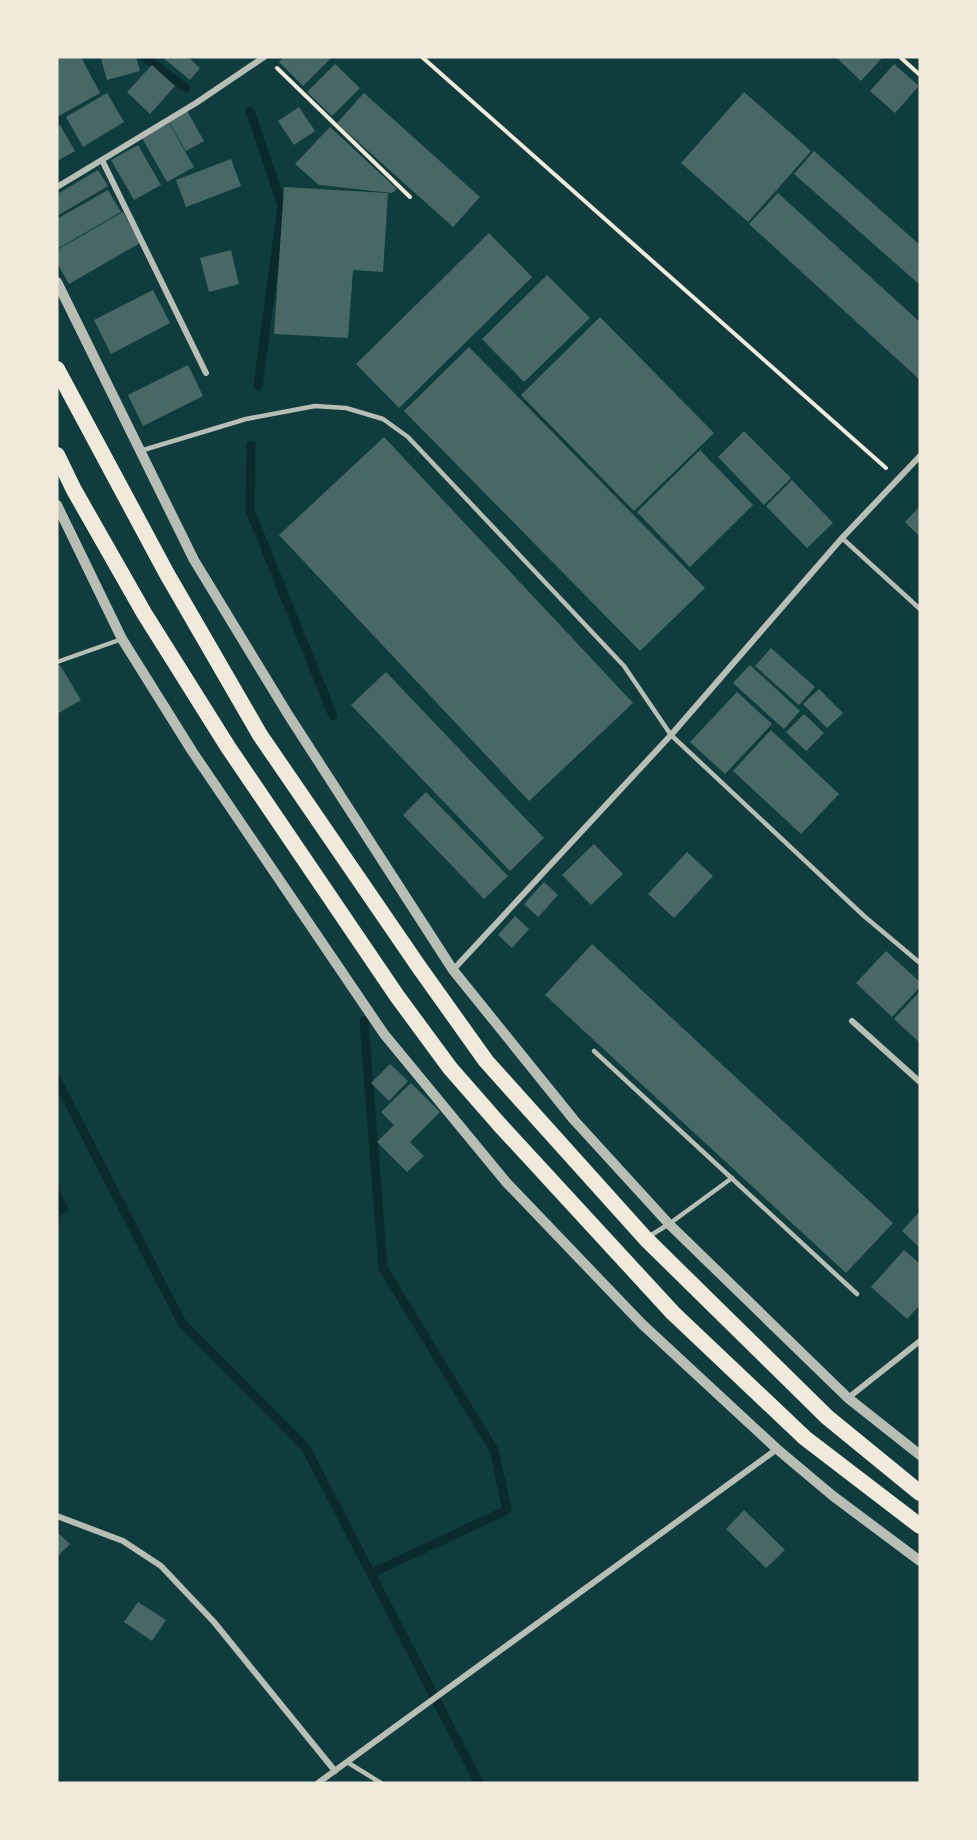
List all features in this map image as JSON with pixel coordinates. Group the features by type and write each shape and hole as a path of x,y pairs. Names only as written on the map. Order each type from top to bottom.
{"highway":[{"path":"57,369 167,574 267,745 486,1061 646,1239 827,1417 920,1493"},
{"path":"57,454 74,490 144,613 228,747 397,996 450,1068 673,1313 805,1438 920,1526"}],"street":[{"path":"57,187 196,103 264,57"},
{"path":"102,160 206,373"},
{"path":"57,282 194,560 295,726 453,970 574,1120 669,1224 848,1398 920,1455"},
{"path":"453,970 671,735 842,538 920,456"},
{"path":"57,505 122,639 192,751 384,1034 506,1182 642,1324 777,1449 833,1496 920,1561"},
{"path":"852,1021 920,1082"},
{"path":"848,1398 920,1341"},
{"path":"318,1783 777,1449"},
{"path":"57,1516 123,1541 161,1566 214,1622 335,1771"}],"lane":[{"path":"140,451 246,419 315,406 346,408 383,419 408,437 624,666 651,709 671,735 864,916 920,963"},
{"path":"842,538 920,609"},
{"path":"57,662 122,639"},
{"path":"594,1051 858,1294"},
{"path":"646,1239 732,1178"},
{"path":"347,1762 381,1783"}],"path":[{"path":"422,57 898,479"},
{"path":"900,57 920,75"},
{"path":"274,65 410,197"}],"water":[{"path":"57,1187 69,1209 57,1219"}],"building":[{"path":"57,57 81,57 100,93 57,117"},
{"path":"136,57 140,71 107,80 101,59"},
{"path":"162,57 188,57 200,68 190,80"},
{"path":"284,57 332,57 303,86 279,62"},
{"path":"836,57 883,57 861,81"},
{"path":"335,64 360,88 332,116 307,92"},
{"path":"894,64 919,86 895,113 870,91"},
{"path":"152,65 175,86 150,114 127,92"},
{"path":"744,92 811,151 748,222 681,163"},
{"path":"107,93 124,122 83,147 66,117"},
{"path":"364,93 480,197 453,227 337,123"},
{"path":"299,107 315,131 294,145 278,121"},
{"path":"187,111 204,141 186,151 169,122"},
{"path":"169,123 194,167 167,182 142,138"},
{"path":"60,125 75,151 57,161 57,127"},
{"path":"330,127 397,189 392,193 319,185 295,164"},
{"path":"138,145 161,185 134,200 111,160"},
{"path":"814,151 920,245 920,285 794,174"},
{"path":"231,159 241,186 186,207 176,180"},
{"path":"98,170 108,186 57,216 57,194"},
{"path":"284,187 388,193 383,272 353,270 348,338 274,334"},
{"path":"108,190 121,212 57,249 57,219"},
{"path":"778,193 920,322 920,380 749,224"},
{"path":"123,212 140,243 69,284 57,263 57,250"},
{"path":"489,233 532,277 399,408 356,364"},
{"path":"231,250 239,284 209,292 200,258"},
{"path":"547,275 590,318 524,382 482,339"},
{"path":"153,290 170,323 111,354 94,320"},
{"path":"600,317 714,433 634,511 521,395"},
{"path":"469,347 705,588 640,651 404,411"},
{"path":"188,365 203,396 143,426 128,395"},
{"path":"744,431 791,478 764,505 718,457"},
{"path":"384,437 633,703 529,801 279,535"},
{"path":"700,450 753,505 690,567 637,512"},
{"path":"792,480 833,523 807,548 766,506"},
{"path":"920,506 920,537 905,522"},
{"path":"771,648 815,687 799,705 755,666"},
{"path":"60,665 81,700 57,714 57,667"},
{"path":"750,665 800,711 784,729 733,683"},
{"path":"386,672 544,838 510,871 351,705"},
{"path":"819,689 843,713 827,728 803,704"},
{"path":"737,692 772,724 725,774 690,742"},
{"path":"804,714 824,733 806,751 786,732"},
{"path":"771,730 839,794 801,834 733,771"},
{"path":"426,792 508,876 484,899 403,815"},
{"path":"594,844 623,874 591,905 562,875"},
{"path":"687,852 713,876 674,918 648,894"},
{"path":"544,882 558,895 538,917 524,904"},
{"path":"515,916 529,929 512,948 498,935"},
{"path":"592,944 893,1223 846,1273 545,995"},
{"path":"886,951 920,982 920,987 892,1017 856,983"},
{"path":"920,991 920,1043 894,1019"},
{"path":"390,1064 408,1081 389,1101 371,1083"},
{"path":"411,1083 440,1112 410,1142 424,1156 407,1172 377,1142 394,1125 381,1112"},
{"path":"920,1211 920,1248 902,1231"},
{"path":"904,1250 920,1264 920,1305 907,1319 871,1287"},
{"path":"744,1510 785,1550 766,1568 726,1529"},
{"path":"57,1532 70,1544 57,1557"},
{"path":"138,1602 166,1620 152,1641 124,1622"}],"waterway":[{"path":"144,57 186,88"},
{"path":"250,111 282,205 258,386"},
{"path":"251,445 250,510 333,716"},
{"path":"364,1021 383,1268 494,1450 507,1510 372,1573"},
{"path":"57,1080 182,1323 306,1448 479,1783"}]}
